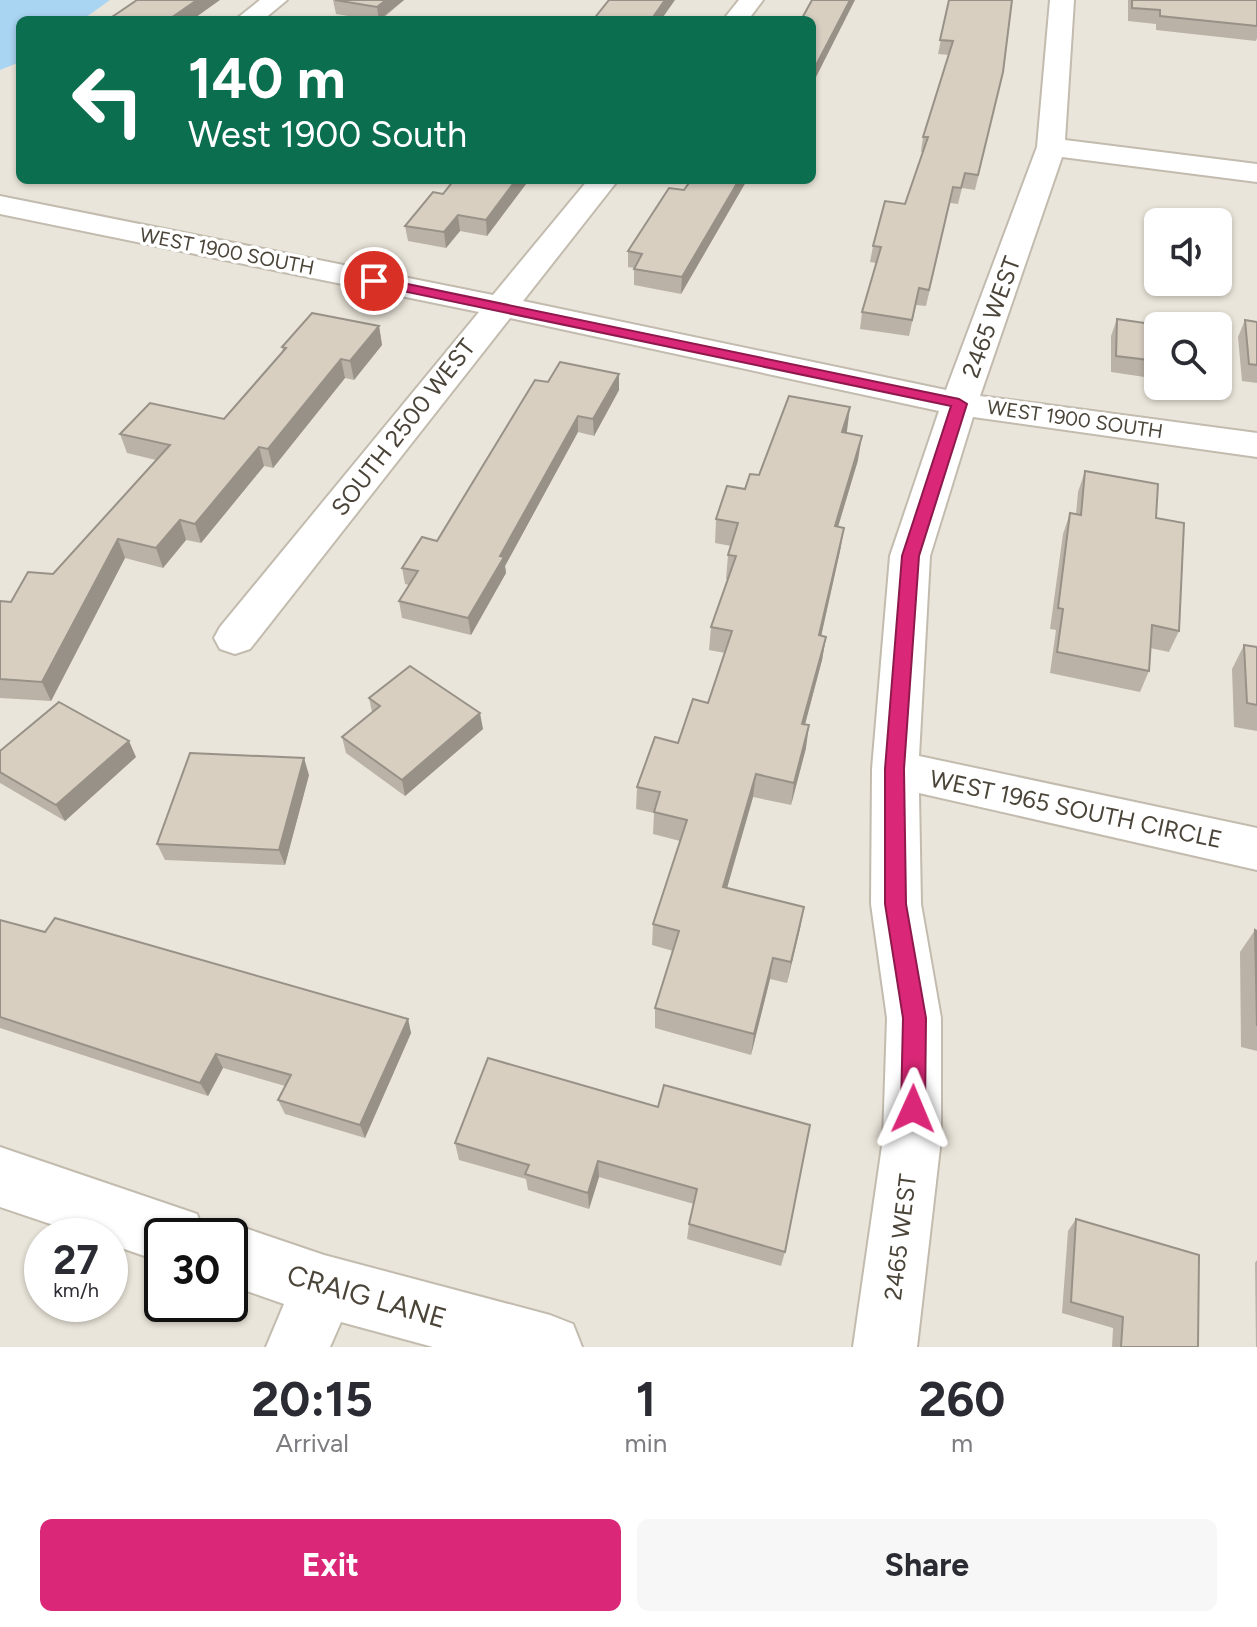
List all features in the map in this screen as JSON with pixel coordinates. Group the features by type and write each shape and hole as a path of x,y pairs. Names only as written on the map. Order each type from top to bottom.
{"street":[{"path":"253,16 275,0"},
{"path":"738,16 751,0"},
{"name":"2465 WEST","path":"885,1347 912,1139 914,1018 896,904 895,769 910,556 959,404 1051,147 1062,0"},
{"path":"1051,147 1257,173"},
{"path":"0,199 21,184"},
{"name":"SOUTH 2500 WEST","path":"235,638 600,184"},
{"name":"WEST 1900 SOUTH","path":"0,205 499,306 959,404 1257,445"},
{"name":"WEST 1965 SOUTH CIRCLE","path":"895,769 1257,849"},
{"path":"0,1177 144,1226"},
{"name":"CRAIG LANE","path":"248,1260 324,1286 550,1347"},
{"path":"298,1347 324,1286"}],"shaded area":[{"path":"0,0 1257,0 1257,1347 0,1347"}],"water":[{"path":"0,0 110,0 88,16 16,16 16,64 0,70"}],"building":[{"path":"137,0 197,0 174,16 113,16"},
{"path":"335,0 386,0 377,7"},
{"path":"609,0 665,0 654,16 596,16"},
{"path":"812,0 850,0 816,65 816,16 803,16"},
{"path":"949,0 1012,0 1003,72 978,175 965,173 961,188 953,187 929,290 919,288 912,320 862,312 881,247 873,246 885,201 905,204 928,137 923,137 953,41 940,40"},
{"path":"1132,0 1257,0 1257,26 1160,16 1160,10 1132,8"},
{"path":"451,184 513,184 486,220 458,215 444,232 405,226 433,192 443,194"},
{"path":"688,184 737,184 682,277 634,269 642,254 628,251 669,188 684,190"},
{"path":"312,313 379,326 350,361 341,359 268,449 259,447 195,524 180,520 156,548 118,539 42,682 0,679 0,601 11,602 28,572 53,574 170,445 120,434 150,403 224,419"},
{"path":"1117,319 1144,323 1144,359 1116,356"},
{"path":"1245,320 1257,322 1257,365 1249,364"},
{"path":"560,362 619,374 593,419 578,416 500,556 504,557 468,618 399,601 418,571 402,568 422,537 437,541 535,380 548,382"},
{"path":"789,396 850,407 842,432 862,436 835,526 844,528 819,635 826,637 802,724 809,725 794,783 756,774 723,887 804,907 791,962 773,958 754,1034 655,1008 679,931 653,924 687,820 654,812 660,792 637,787 655,737 678,743 693,699 708,703 732,631 711,627 736,556 728,555 738,523 716,519 727,486 745,489 750,474 759,475"},
{"path":"1085,471 1158,484 1156,518 1184,523 1179,631 1152,625 1149,671 1057,652 1063,609 1058,608 1070,513 1081,515"},
{"path":"1244,645 1257,647 1257,705 1247,703"},
{"path":"410,666 480,713 402,780 342,737 380,706 369,698"},
{"path":"59,702 129,741 56,805 0,772 0,751"},
{"path":"190,753 304,758 279,850 157,844"},
{"path":"55,918 408,1019 360,1125 278,1100 291,1075 216,1054 200,1083 0,1017 0,920 45,932"},
{"path":"1255,930 1257,931 1257,1026"},
{"path":"488,1058 658,1107 664,1085 810,1125 785,1252 689,1224 697,1189 598,1161 588,1193 525,1174 529,1165 455,1143"},
{"path":"1076,1219 1199,1255 1198,1347 1121,1347 1123,1317 1071,1302"}],"route":[{"path":"374,281 959,404 910,556 895,769 896,904 914,1018 913,1109"}]}
